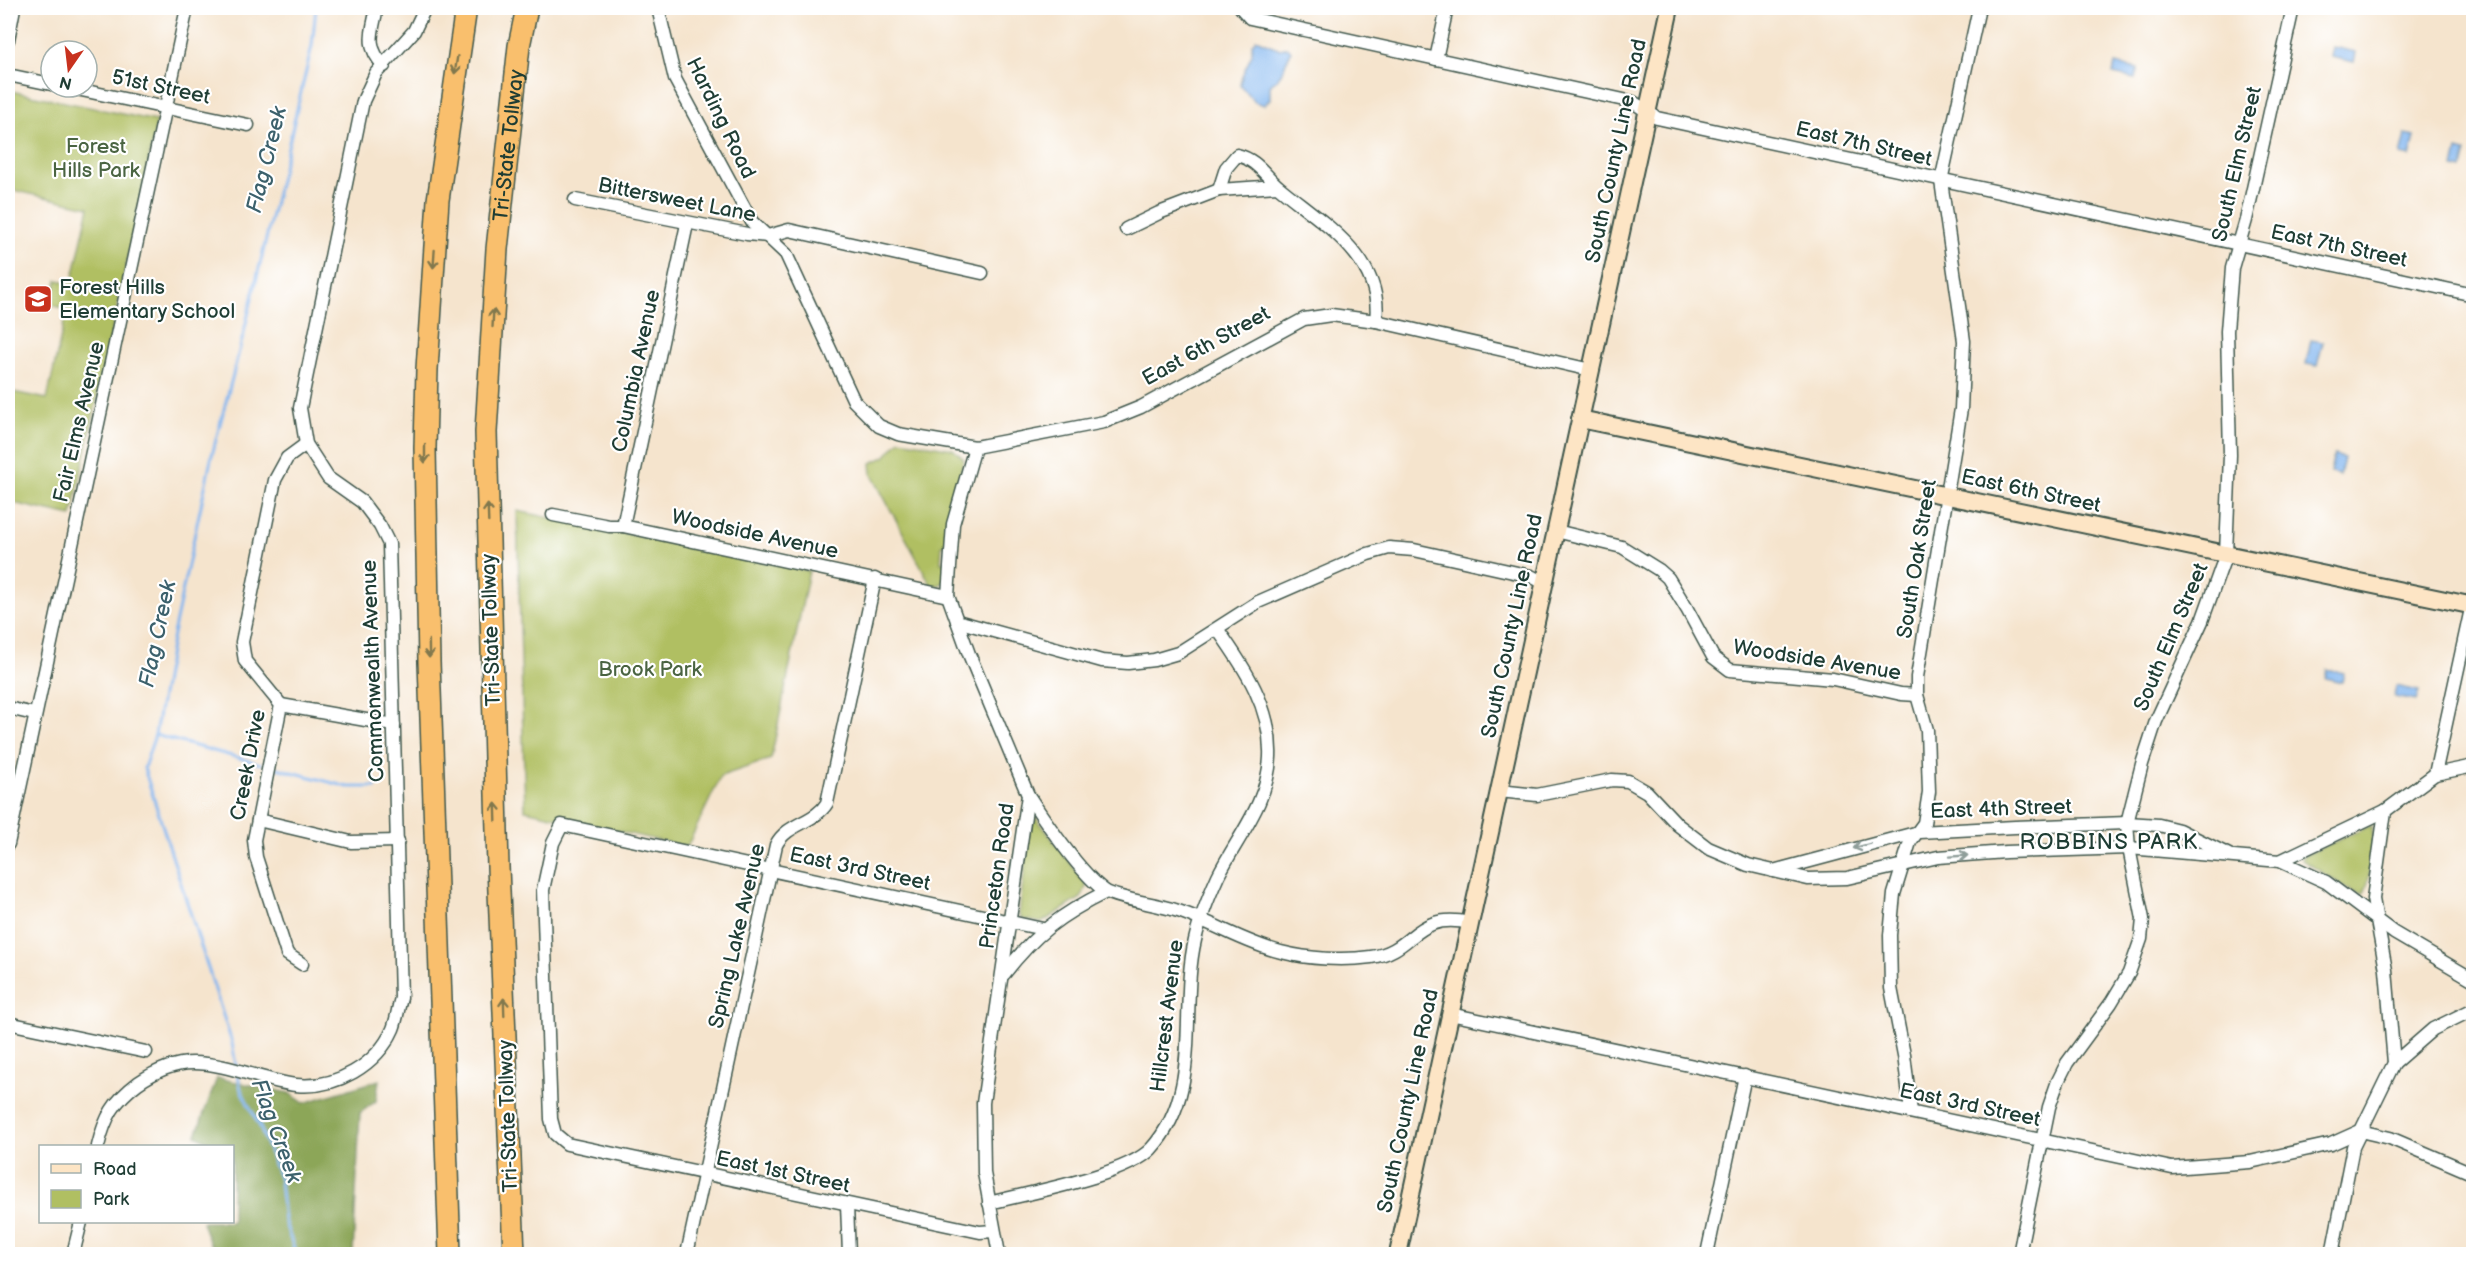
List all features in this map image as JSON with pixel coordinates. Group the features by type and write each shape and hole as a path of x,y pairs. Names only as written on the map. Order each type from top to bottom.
{"highway":[{"path":"450,1254 429,662 425,448 427,369 438,200 466,8"},
{"name":"Tri-State Tollway","path":"514,1254 498,867 486,432 497,249 519,46 527,8"}],"main road":[{"name":"South County Line Road","path":"1398,1254 1670,8"},
{"name":"East 6th Street","path":"1580,419 2226,554 2473,602"}],"street":[{"path":"8,40 14,8"},
{"name":"Fair Elms Avenue","path":"8,844 187,8"},
{"path":"377,8 371,39 373,54 384,66"},
{"name":"Commonwealth Avenue","path":"98,1145 102,1127 119,1097 150,1075 171,1066 192,1063 210,1065 297,1085 328,1082 356,1073 376,1053 393,1029 401,998 389,544 362,502 328,478 306,444 300,408 363,101 376,73 414,31 425,8"},
{"name":"Harding Road","path":"658,8 675,79 752,222 768,236"},
{"name":"East 7th Street","path":"1241,8 1250,18 1633,102 1657,118 2474,295"},
{"path":"1436,59 1447,8"},
{"name":"South Oak Street","path":"1911,1112 1890,960 1894,894 1910,842 1919,832 1926,812 1928,730 1917,695 1917,677 1961,409 1964,341 1941,181 1979,8"},
{"name":"South Elm Street","path":"2019,1254 2058,1081 2067,1063 2111,1003 2139,951 2143,919 2129,848 2127,823 2135,786 2156,722 2202,621 2226,554 2230,455 2227,332 2232,268 2292,8"},
{"path":"8,75 39,81"},
{"name":"51st Street","path":"99,94 248,125"},
{"path":"1219,190 1226,168 1237,155 1251,158 1277,186 1344,240 1357,255 1374,288 1378,304 1376,321"},
{"path":"1126,229 1159,213 1219,190 1277,186"},
{"name":"Bittersweet Lane","path":"575,200 687,224 768,236 789,230 982,273"},
{"name":"Columbia Avenue","path":"623,526 687,224"},
{"name":"East 6th Street","path":"768,236 786,254 854,401 879,426 898,435 975,447 1104,422 1141,407 1304,319 1331,315 1376,321 1591,370"},
{"name":"Creek Drive","path":"302,964 287,954 256,857 254,840 281,705 245,661 242,642 275,480 287,458 306,444"},
{"name":"Princeton Road","path":"975,447 953,524 948,596 1028,795 983,1104 984,1173 999,1254"},
{"name":"Woodside Avenue","path":"553,514 609,526 623,526 948,596"},
{"name":"Woodside Avenue","path":"1556,531 1622,548 1659,570 1668,578 1713,657 1730,670 1833,679 1901,694 1917,695"},
{"path":"957,621 1102,661 1128,663 1154,660 1178,653 1218,630 1258,602 1292,585 1368,554 1389,548 1414,550 1531,576 1544,583"},
{"name":"Spring Lake Avenue","path":"687,1254 770,870 780,836 790,827 823,809 827,803 875,579"},
{"path":"2473,602 2435,774 2474,766"},
{"name":"Hillcrest Avenue","path":"988,1203 1091,1176 1135,1161 1150,1149 1167,1126 1184,1076 1190,964 1201,918 1219,876 1260,802 1270,758 1266,715 1246,670 1218,630"},
{"path":"281,705 394,725"},
{"path":"8,708 34,714"},
{"name":"East 4th Street","path":"2280,861 2385,811 2435,774"},
{"name":"East 4th Street","path":"1499,791 1537,795 1612,780 1628,781 1647,792 1678,825 1708,848 1769,872 1808,879 1828,879 1938,857 2006,852 2129,848 2280,861 2326,882 2420,949 2474,980"},
{"path":"1028,795 1066,847 1106,892 1201,918 1280,952 1344,960 1375,957 1405,942 1428,924 1441,919 1470,923"},
{"path":"2385,811 2373,899 2386,970 2394,1063"},
{"path":"258,820 351,842 398,841"},
{"name":"East 4th Street","path":"1769,872 1919,832 2127,823 2159,825 2179,830 2233,857"},
{"name":"East 3rd Street","path":"567,1144 555,1134 551,1119 543,890 553,843 562,825 1043,929"},
{"path":"1003,975 1024,947 1043,929 1068,911 1106,892"},
{"path":"2332,1254 2349,1165 2360,1131 2394,1063 2433,1029 2474,1009"},
{"name":"East 3rd Street","path":"1450,1014 2043,1142 2183,1169 2250,1162 2307,1150 2331,1144 2360,1131"},
{"path":"8,1023 146,1052"},
{"path":"1707,1254 1745,1076"},
{"path":"2360,1131 2390,1138 2474,1174"},
{"name":"East 1st Street","path":"567,1144 847,1205 980,1232 993,1231"},
{"path":"847,1205 849,1254"},
{"path":"74,1254 81,1223"}],"green space":[{"name":"Forest Hills Park","path":"11,91 39,97 39,99 50,99 157,121 72,516 8,502 8,391 47,399 67,309 51,305 57,280 72,283 89,207 8,189 8,110"},
{"path":"900,440 953,449 964,459 952,505 949,545 942,545 941,562 947,562 945,582 937,586 931,585 872,475 871,463 885,457"},
{"name":"Brook Park","path":"517,511 809,571 771,759 721,776 687,847 525,810"},
{"path":"1031,816 1035,816 1087,885 1081,898 1041,923 1022,919 1019,914"},
{"path":"2370,826 2373,838 2372,859 2363,894 2354,893 2302,860 2303,856"},
{"path":"217,1078 289,1093 304,1103 379,1080 376,1101 360,1113 353,1254 226,1254 225,1251 210,1244 202,1223 234,1223 234,1145 212,1145 196,1135"}],"water":[{"path":"1256,39 1280,49 1288,47 1291,51 1281,74 1270,86 1270,99 1264,105 1255,102 1240,85 1251,55 1252,44"},
{"path":"2333,47 2356,52 2354,62 2331,57"},
{"path":"2115,64 2138,69 2135,79 2113,74"},
{"path":"2405,135 2415,137 2410,157 2400,155"},
{"path":"2458,150 2466,152 2462,170 2454,168"},
{"path":"2311,340 2323,342 2317,366 2306,364"},
{"path":"2334,455 2344,458 2340,475 2330,473"},
{"path":"2327,669 2344,673 2342,682 2325,678"},
{"path":"2396,686 2419,691 2416,701 2394,697"}],"waterway":[{"name":"Flag Creek","path":"236,1066 232,1043 144,768 155,735 173,634 212,455 243,336 312,46 316,8"},
{"path":"155,735 261,764"},
{"path":"277,768 348,787 376,787"},
{"name":"Flag Creek","path":"238,1075 241,1090 260,1127 280,1180 284,1220 296,1254"}],"place":[{"name":"Forest Hills Elementary School","path":"38,299"}],"district":[{"name":"ROBBINS PARK","path":"2109,842"}]}
